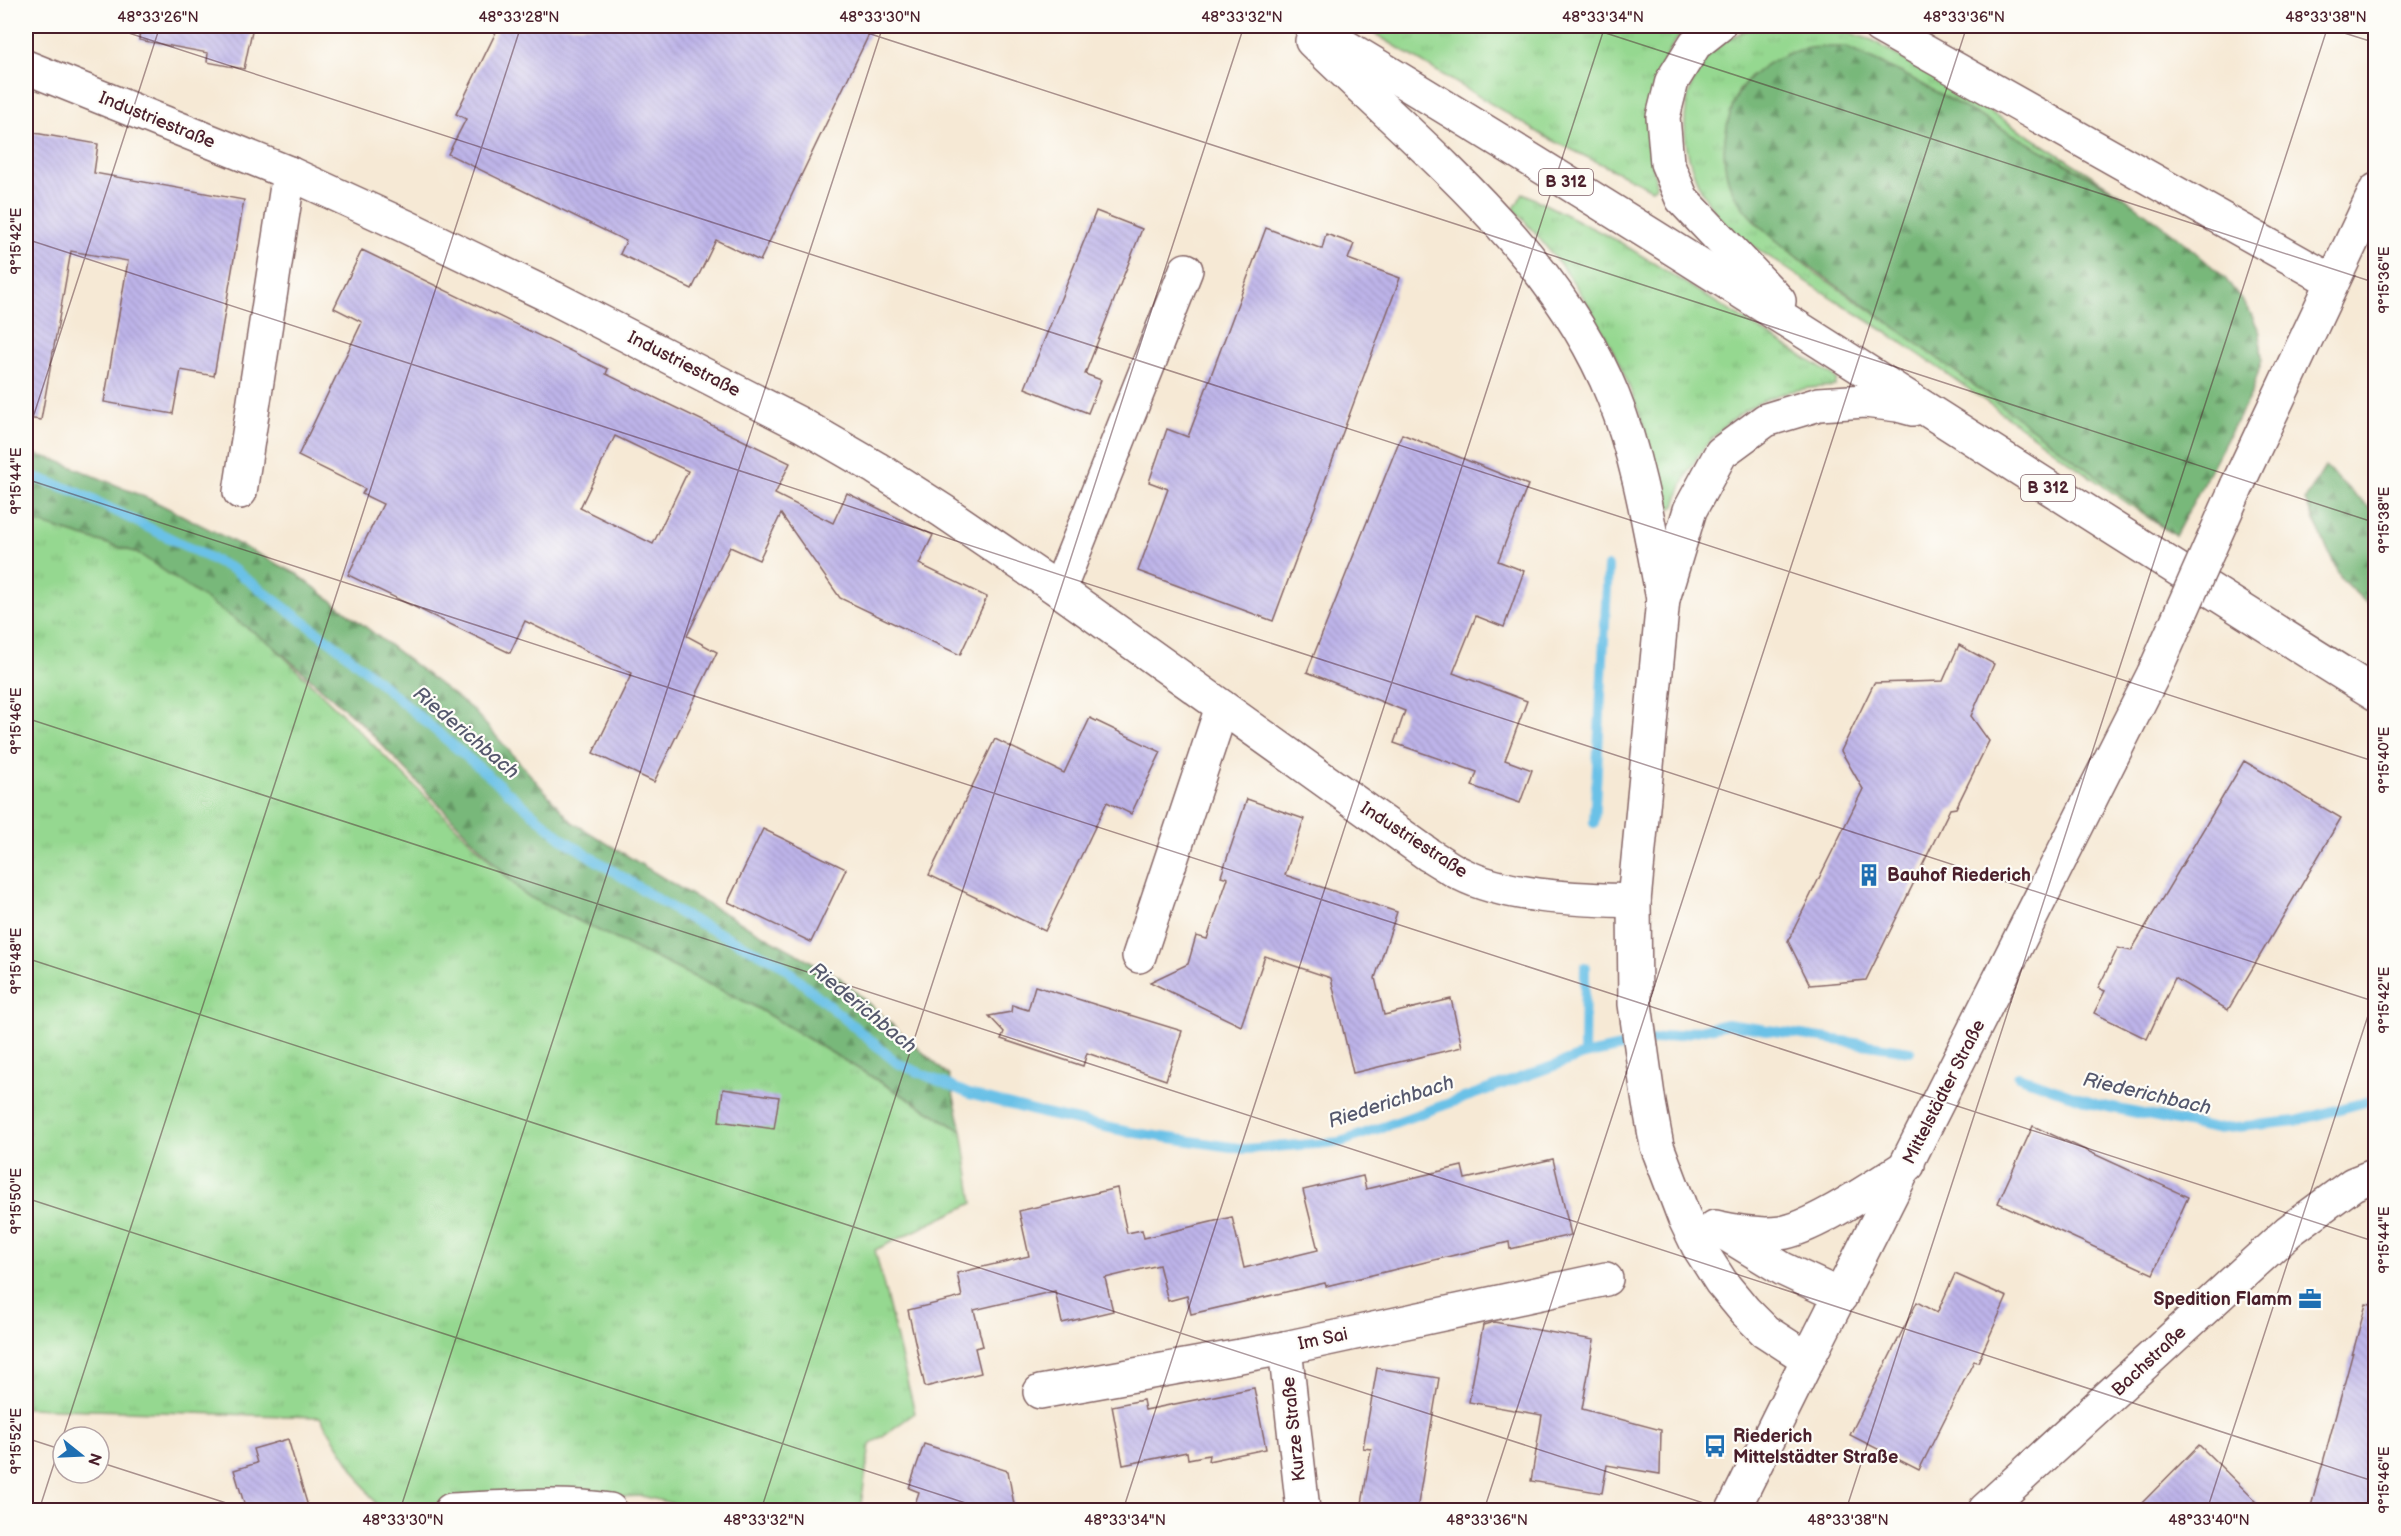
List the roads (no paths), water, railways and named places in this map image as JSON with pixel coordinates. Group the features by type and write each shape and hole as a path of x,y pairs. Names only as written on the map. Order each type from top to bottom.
{"main road":[{"path":"1296,26 1451,174 1515,240 1554,288 1585,339 1613,396 1633,461 1663,599"},
{"name":"B 312","path":"1311,26 1438,102 2376,694"},
{"path":"1718,26 1695,44 1672,81 1663,117 1667,164 1682,199 1818,342"},
{"path":"1879,26 2332,281"},
{"name":"Industriestraße","path":"26,67 289,173 407,226 802,424 924,499 1059,590 1429,855 1461,874 1505,889 1577,899 1634,901"},
{"path":"240,492 289,173"},
{"name":"Mittelstädter Straße","path":"1732,1510 1908,1165 2154,673 2237,486 2376,190"},
{"path":"1059,590 1186,270"},
{"path":"1808,1359 1765,1331 1721,1282 1698,1246 1684,1217 1657,1146 1635,1004 1634,901 1663,599 1690,510 1721,453 1766,420 1819,404 1865,400 1898,405 1935,416"},
{"path":"1139,956 1222,707"},
{"path":"1715,1227 1747,1233 1781,1233 1809,1225 1908,1165"},
{"name":"Bachstraße","path":"1985,1510 2289,1231 2353,1184 2376,1175"},
{"path":"1672,1182 1704,1220 1783,1269 1841,1296"},
{"name":"Im Sai","path":"1040,1392 1285,1347 1606,1279"},
{"name":"Kurze Straße","path":"1285,1347 1303,1510"},
{"path":"451,1510 523,1507 610,1510"}],"waterway":[{"name":"Riederichbach","path":"26,474 77,492 234,570 339,648 564,840 681,914 779,963 897,1063 969,1094 1041,1113 1129,1132 1245,1149 1341,1142 1584,1055 1727,1024 1910,1051"},
{"path":"1594,823 1608,567"},
{"path":"1584,1055 1585,967"},
{"name":"Riederichbach","path":"2018,1076 2098,1105 2216,1129 2296,1121 2376,1099"}],"place":[{"name":"Bauhof Riederich","path":"1869,875"},
{"name":"Spedition Flamm","path":"2310,1299"},
{"name":"Riederich Mittelstädter Straße","path":"1715,1446"}]}
